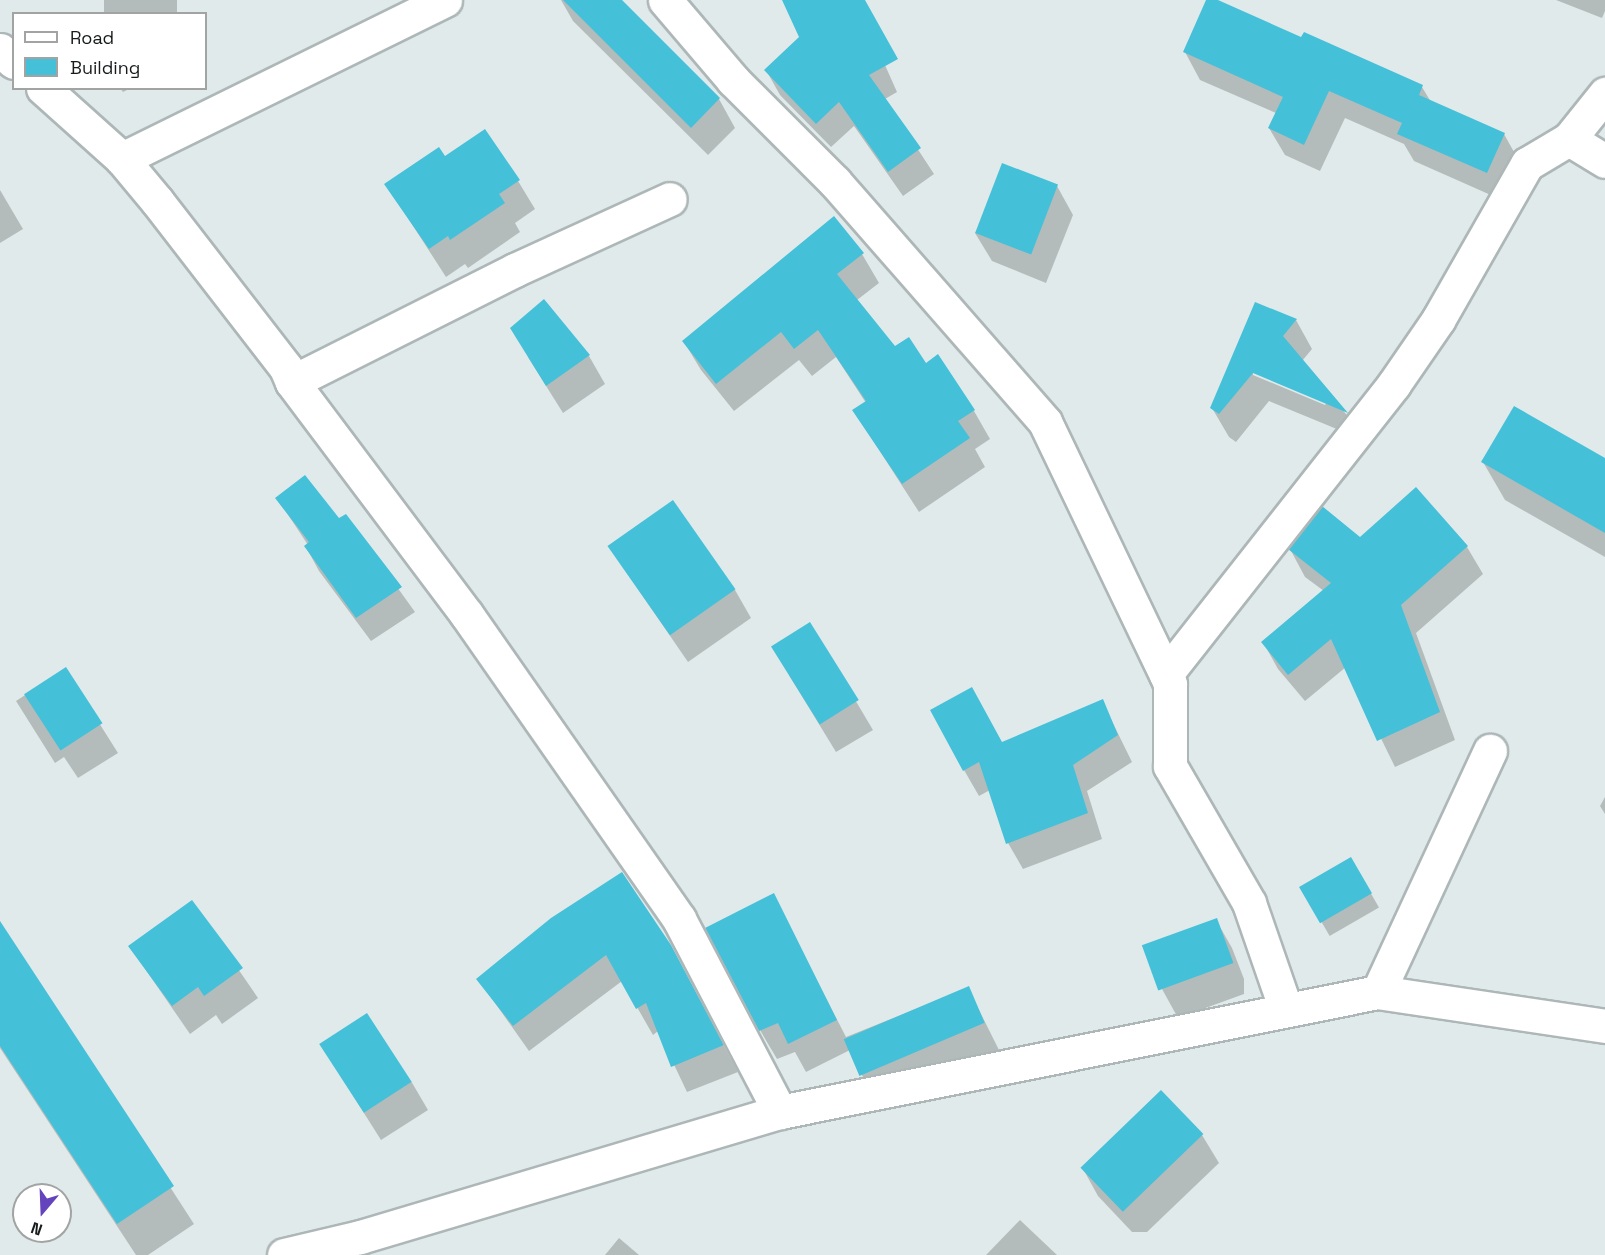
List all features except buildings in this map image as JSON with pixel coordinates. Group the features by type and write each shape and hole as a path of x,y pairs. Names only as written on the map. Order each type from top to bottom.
{"street":[{"path":"122,159 445,0"},
{"path":"664,0 733,80 835,182 1045,422 1168,679 1170,766 1249,903 1286,1010"},
{"path":"0,51 12,61"},
{"path":"45,90 122,159 279,358 292,382 466,615 679,919 780,1112"},
{"path":"1168,679 1394,384 1438,320 1527,164 1569,139 1605,94"},
{"path":"1569,139 1605,160"},
{"path":"292,382 515,270 670,199"},
{"path":"1378,992 1490,751"},
{"path":"284,1255 360,1237 780,1112 1378,992 1605,1026"}]}
